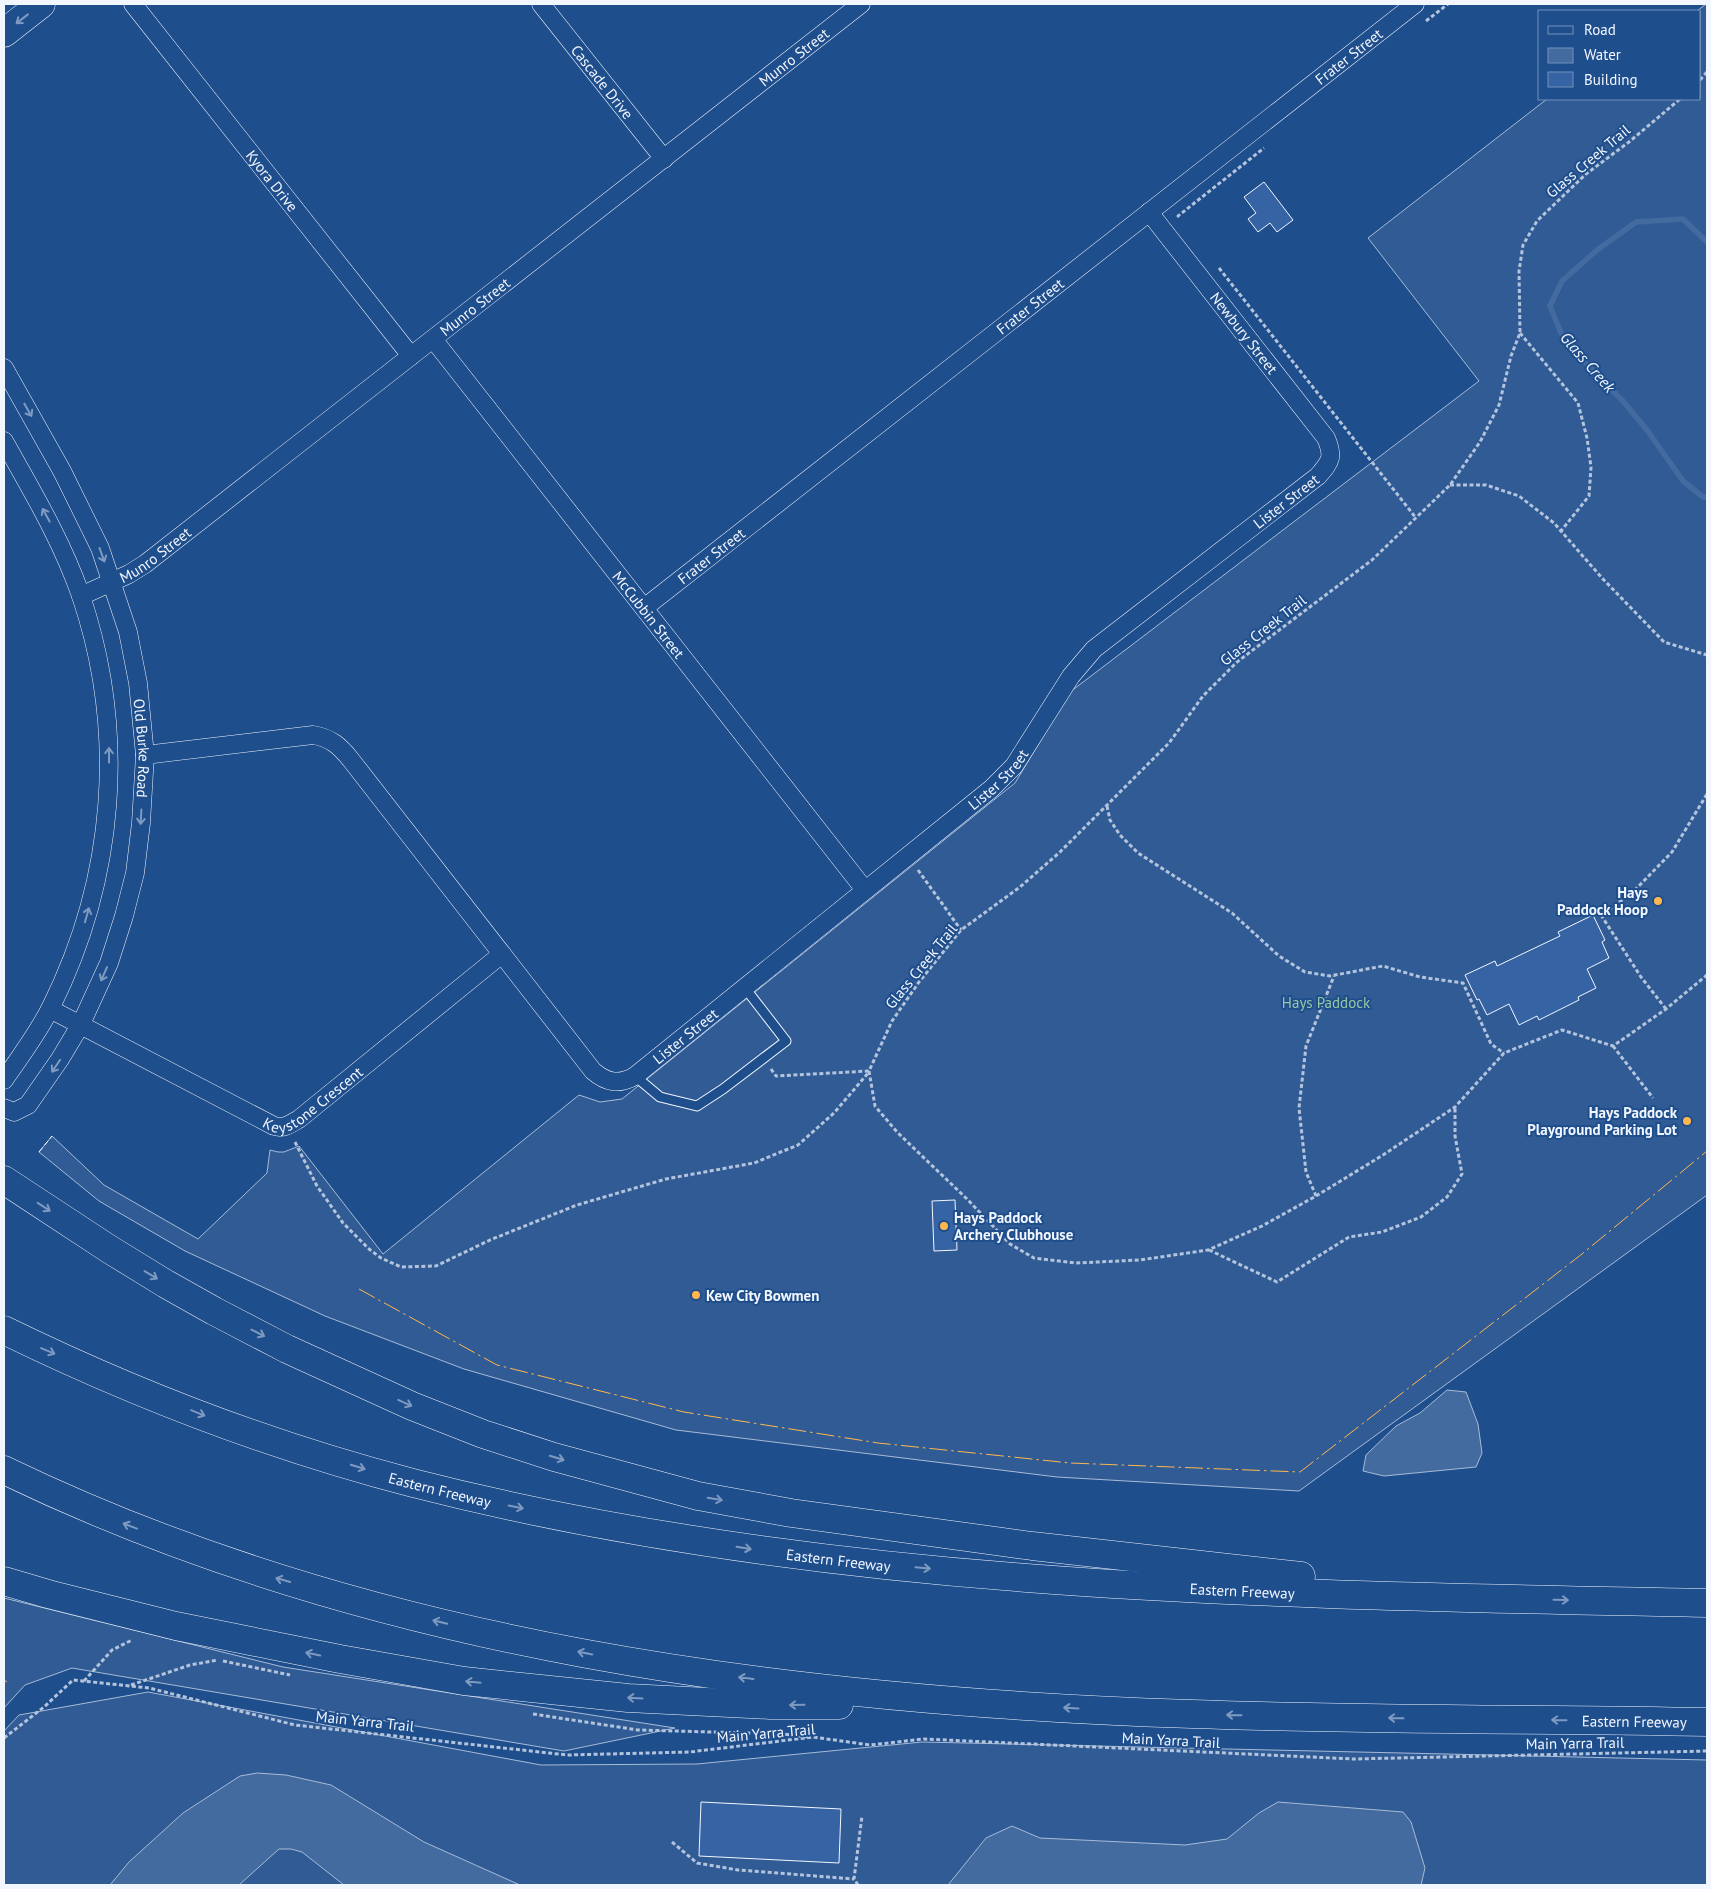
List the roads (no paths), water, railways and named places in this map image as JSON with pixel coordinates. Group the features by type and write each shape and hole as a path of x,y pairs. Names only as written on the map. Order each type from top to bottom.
{"main road":[{"path":"4,33 41,4"},
{"path":"4,1180 166,1284 214,1311 346,1377 483,1434 631,1479 698,1496 864,1524 1032,1546 1512,1599"},
{"name":"Eastern Freeway","path":"4,1330 40,1348 216,1420 410,1482 482,1500 645,1532 752,1550 867,1564 1125,1584 1512,1599 1707,1603"},
{"name":"Eastern Freeway","path":"4,1470 102,1515 269,1576 369,1604 488,1633 608,1657 727,1676 857,1692 986,1703 1190,1714 1707,1722"},
{"path":"4,1581 176,1626 464,1682 628,1698 770,1705 986,1703"}],"street":[{"name":"Kyora Drive","path":"133,4 411,356"},
{"name":"Cascade Drive","path":"541,4 664,159"},
{"name":"Munro Street","path":"81,596 146,564 861,4"},
{"name":"Frater Street","path":"644,608 1415,4"},
{"name":"Newbury Street","path":"1149,212 1326,438 1331,458"},
{"name":"McCubbin Street","path":"433,339 865,890"},
{"name":"Old Burke Road","path":"4,368 85,515 100,548 128,632 138,683 145,755 141,823 133,882 109,963 81,1024 60,1059 28,1105 14,1112 4,1108"},
{"name":"Old Burke Road","path":"4,441 49,521 81,596 104,696 109,744 110,784 95,888 82,932 50,1009 4,1080"},
{"name":"Lister Street","path":"635,1076 991,789 1014,766 1071,676 1094,649 1318,476 1331,458"},
{"path":"145,755 313,735 333,741 342,748 593,1071 607,1081 626,1081 635,1076"},
{"name":"Keystone Crescent","path":"50,1009 279,1128 288,1126 502,954"}],"lane":[{"path":"635,1076 660,1097 697,1106 723,1089 786,1041 745,988"}],"water":[{"path":"1447,1390 1466,1392 1478,1424 1482,1453 1476,1467 1384,1476 1363,1471 1366,1455 1396,1426 1420,1413"},
{"path":"257,1773 286,1775 331,1785 424,1842 520,1885 344,1885 302,1852 291,1849 279,1849 239,1885 110,1885 129,1862 183,1813 240,1776"},
{"path":"1278,1802 1403,1812 1411,1822 1425,1868 1421,1885 948,1885 986,1838 1012,1826 1040,1838 1185,1845 1227,1839 1259,1813"}],"waterway":[{"name":"Glass Creek","path":"1707,242 1683,219 1636,222 1597,250 1562,281 1550,306 1561,333 1589,367 1623,401 1647,430 1683,481 1703,497 1707,497"}],"place":[{"name":"Hays Paddock Hoop","path":"1658,901"},
{"name":"Hays Paddock Playground Parking Lot","path":"1687,1121"},
{"name":"Hays Paddock Archery Clubhouse","path":"944,1226"},
{"name":"Kew City Bowmen","path":"696,1295"}],"park label":[{"name":"Hays Paddock","path":"1326,1002"}]}
